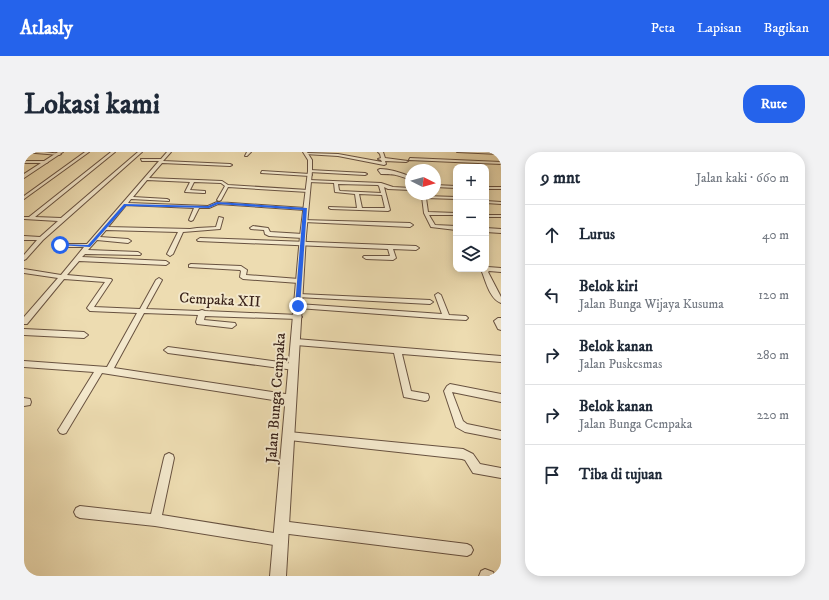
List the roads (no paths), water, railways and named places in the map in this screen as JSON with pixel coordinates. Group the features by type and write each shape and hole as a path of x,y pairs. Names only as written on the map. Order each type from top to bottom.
{"street":[{"path":"26,152 60,153"},
{"path":"24,198 87,152"},
{"path":"31,218 113,152"},
{"path":"24,258 62,220 140,152"},
{"path":"24,322 169,152"},
{"path":"380,152 384,160"},
{"path":"459,152 499,153"},
{"path":"24,176 60,153"},
{"path":"306,153 338,154 381,164 384,164 384,160"},
{"name":"Jalan Bunga Cempaka","path":"278,576 298,317 299,281 309,180 310,160 306,153"},
{"path":"138,163 147,155"},
{"path":"365,155 384,160 501,162"},
{"path":"142,160 230,165"},
{"path":"24,162 46,162"},
{"path":"262,172 309,180 336,182 382,189"},
{"path":"374,172 388,174 390,172 405,176"},
{"path":"147,179 209,181 247,185 365,174"},
{"path":"194,181 187,191 204,191 209,181"},
{"path":"336,182 337,191 357,193 382,189 405,189"},
{"path":"219,200 226,183"},
{"path":"441,186 453,187"},
{"path":"489,188 501,188"},
{"path":"331,208 388,210 382,189"},
{"path":"357,193 360,209"},
{"path":"130,198 167,200"},
{"path":"441,199 453,200"},
{"path":"426,200 433,226 453,228"},
{"path":"489,201 501,202"},
{"path":"125,204 210,207 214,203 217,203 305,209"},
{"path":"191,220 197,207"},
{"path":"429,213 453,214"},
{"path":"489,216 501,216"},
{"path":"24,218 62,220"},
{"path":"104,228 181,231 216,229 221,218"},
{"path":"304,220 410,225"},
{"path":"253,228 266,229 267,233 269,234 303,240"},
{"path":"489,230 501,231"},
{"path":"170,254 181,231"},
{"path":"24,238 42,239"},
{"path":"96,238 128,241"},
{"path":"200,240 303,240 416,248"},
{"path":"60,245 89,246"},
{"path":"366,257 393,258 390,247"},
{"path":"84,252 138,254"},
{"path":"78,259 166,263"},
{"path":"191,266 241,268 244,270 243,277 299,281"},
{"path":"501,270 488,269 485,272 496,296 501,301"},
{"path":"24,271 63,276"},
{"name":"Cempaka XII","path":"63,276 109,280 90,309 202,312 298,317"},
{"path":"63,430 104,369 159,280"},
{"path":"438,295 446,317"},
{"path":"298,301 430,302"},
{"path":"298,301 464,318"},
{"path":"202,312 200,322 232,325"},
{"path":"501,320 498,321 501,327"},
{"path":"24,332 84,334"},
{"path":"296,342 501,359"},
{"path":"168,350 294,367"},
{"path":"397,351 407,394 425,397"},
{"path":"24,364 104,369 292,399"},
{"path":"501,398 454,388 450,388 448,391 459,424 465,428 501,435"},
{"path":"289,436 463,454 469,457 477,469 501,473"},
{"path":"155,520 169,458"},
{"path":"80,512 155,520 280,540"},
{"path":"281,527 467,550"}]}
